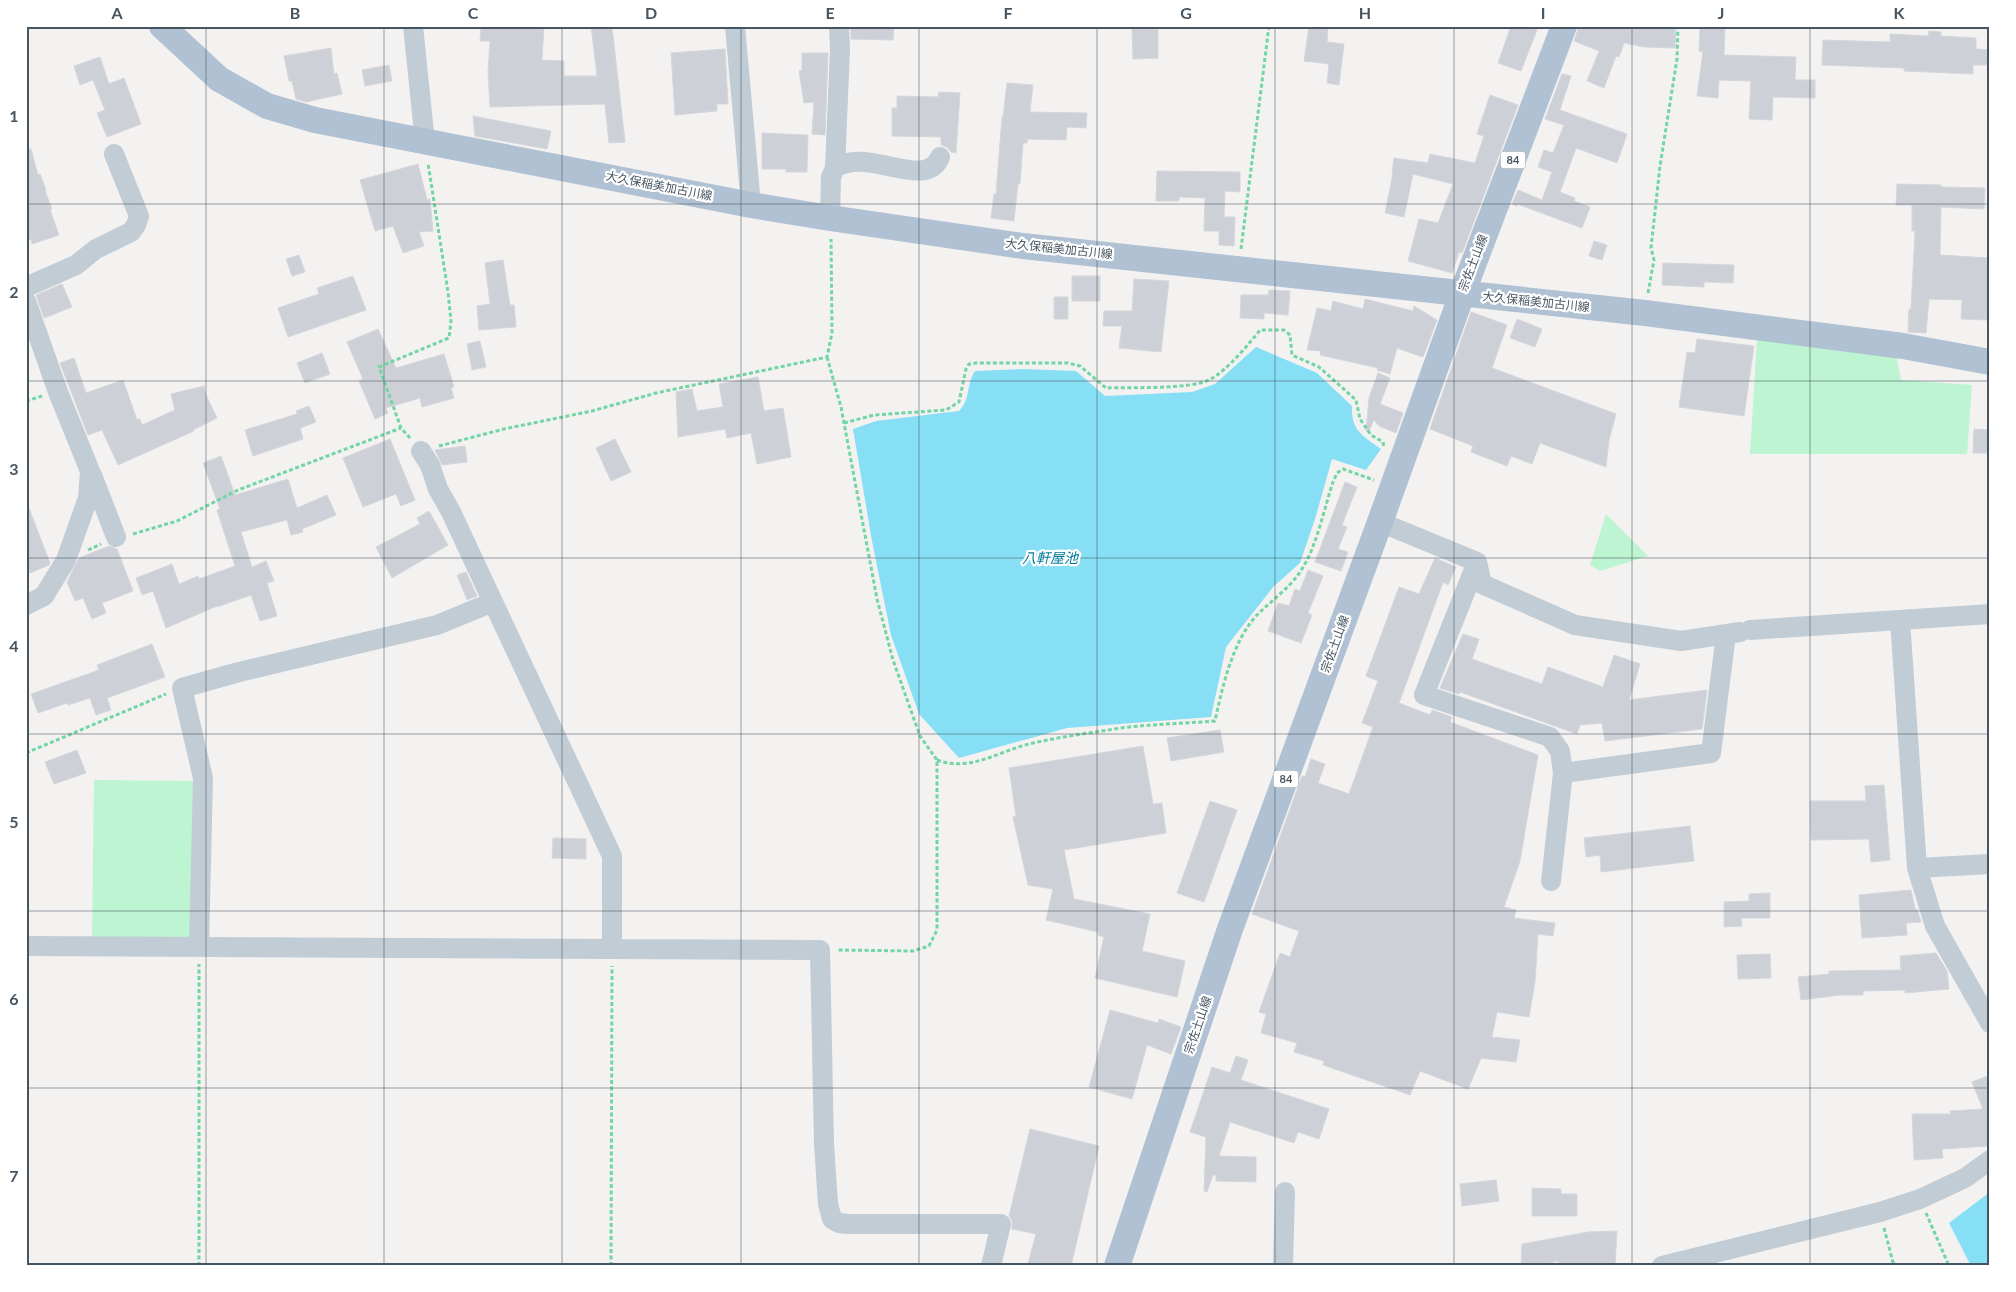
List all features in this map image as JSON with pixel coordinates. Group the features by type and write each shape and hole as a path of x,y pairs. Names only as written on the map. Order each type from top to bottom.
{"main road":[{"name":"大久保稲美加古川線","path":"162,26 219,79 267,106 316,120 570,168 751,205 1023,246 1645,313 1902,346 1990,362"},
{"name":"宗佐土山線","path":"1118,1266 1230,929 1462,294 1564,26"}],"street":[{"path":"413,26 425,142"},
{"path":"735,26 751,205"},
{"path":"830,218 831,177 835,168 840,50 839,26"},
{"path":"26,287 76,264 96,249 131,232 136,225 139,216 114,154"},
{"path":"835,168 855,161 878,163 926,172 937,166 940,157"},
{"path":"26,301 58,392 116,537"},
{"path":"421,451 430,465 438,489 451,512 612,856 612,949"},
{"path":"26,605 44,596 66,560 88,498 90,471"},
{"path":"1380,522 1477,562"},
{"path":"1477,562 1482,584 1575,625 1681,641 1739,632 1990,614"},
{"path":"1477,562 1424,695 1550,737 1560,751 1563,773 1550,881"},
{"path":"199,946 203,778 182,688 239,672 438,625 493,602"},
{"path":"1900,620 1917,868 1935,926 1990,1023"},
{"path":"1563,773 1711,753 1739,632"},
{"path":"1917,868 1990,864"},
{"path":"26,946 199,946 255,949 820,950 824,1144 828,1204 832,1219 839,1223 847,1224 1001,1224 991,1266"},
{"path":"1662,1266 1880,1212 1920,1199 1965,1178 1990,1160"},
{"path":"1283,1266 1285,1192"}],"path":[{"path":"1239,268 1269,26"},
{"path":"1645,313 1654,260 1651,248 1660,166 1677,59 1678,26"},
{"path":"425,142 451,321 449,338 378,367 401,428 421,451 504,429 592,411 656,393 827,357"},
{"path":"830,218 832,333 827,357 844,423 877,599 893,660 920,736 937,760 949,765 964,765 1027,745 1100,731 1215,721 1221,692 1244,633 1256,616 1285,590 1302,569 1311,552 1337,474 1343,470 1376,480 1378,475"},
{"path":"844,423 874,416 946,410 959,402 966,369 969,364 976,363 1068,363 1080,366 1106,388 1194,385 1212,379 1249,345 1260,330 1284,330 1290,335 1292,355 1319,367 1356,400 1360,419 1371,436 1383,442 1385,456"},
{"path":"66,560 116,537 178,521 238,490 401,428"},
{"path":"26,752 182,688"},
{"path":"820,950 913,951 929,946 937,930 937,760"},
{"path":"199,946 199,1266"},
{"path":"611,1266 612,949"},
{"path":"1920,1199 1948,1266"},
{"path":"1880,1212 1894,1266"}],"green space":[{"path":"1757,339 1896,354 1901,380 1972,385 1967,454 1750,454"},
{"path":"1606,514 1648,556 1600,571 1590,565"},
{"path":"94,780 196,781 195,933 186,941 92,939"}],"water":[{"name":"八軒屋池","path":"1256,347 1317,373 1352,406 1353,421 1359,432 1381,449 1366,470 1332,459 1300,563 1274,586 1226,647 1211,717 1067,728 959,758 919,714 891,635 872,541 853,429 876,421 959,411 965,402 970,381 975,371 1023,369 1076,371 1105,396 1192,392 1215,384"},
{"path":"1990,1192 1990,1266 1971,1266 1949,1223"}],"building":[{"path":"481,26 544,26 542,60 564,61 564,76 597,76 591,26 612,26 625,142 609,143 605,104 490,107 488,72 490,41 480,41"},
{"path":"851,26 894,26 893,40 851,39"},
{"path":"1309,26 1328,26 1327,42 1344,44 1339,85 1327,83 1329,64 1304,61"},
{"path":"1511,26 1528,26 1537,30 1521,71 1498,63"},
{"path":"1579,26 1676,26 1675,48 1644,47 1624,43 1619,57 1616,56 1604,88 1587,81 1599,51 1574,41"},
{"path":"1700,26 1725,26 1724,55 1796,57 1795,80 1815,80 1815,98 1773,97 1772,120 1749,119 1751,81 1719,80 1718,98 1697,96 1703,52 1699,51"},
{"path":"1132,29 1158,29 1158,58 1133,59"},
{"path":"1929,31 1941,32 1941,36 1976,38 1976,49 1990,50 1990,65 1973,65 1973,74 1904,71 1904,68 1822,65 1823,40 1890,42 1890,34 1928,36"},
{"path":"331,48 334,74 337,73 342,94 306,102 296,99 292,81 289,81 284,56"},
{"path":"725,49 728,104 717,104 717,111 675,115 671,53"},
{"path":"802,53 828,53 825,135 812,134 814,102 804,103 799,71 802,70"},
{"path":"100,57 109,84 124,78 141,124 107,137 97,113 105,110 93,80 80,85 74,66"},
{"path":"389,65 392,81 365,86 362,70"},
{"path":"1562,74 1571,76 1560,110 1627,134 1617,163 1576,148 1560,192 1575,198 1574,201 1590,207 1582,228 1517,204 1517,206 1512,204 1518,190 1542,200 1552,172 1538,167 1544,150 1553,153 1564,125 1545,119"},
{"path":"1007,83 1033,85 1030,112 1087,113 1086,128 1067,127 1066,140 1028,139 1027,143 1023,143 1020,184 1018,184 1014,221 991,218 994,194 996,194 1002,117"},
{"path":"939,92 960,93 956,153 941,145 941,137 892,136 892,108 897,108 897,96 938,97"},
{"path":"1490,95 1518,105 1462,253 1459,252 1452,273 1408,261 1419,219 1438,223 1453,184 1413,174 1404,217 1385,213 1394,158 1428,163 1430,154 1475,163 1484,136 1477,134"},
{"path":"473,116 551,131 547,149 475,136"},
{"path":"762,133 808,135 807,172 786,172 786,169 762,169"},
{"path":"26,149 31,149 38,175 40,174 46,190 52,209 50,210 59,235 32,244 31,239 26,241"},
{"path":"418,164 427,200 430,199 433,231 419,232 424,246 403,253 393,226 375,231 360,180"},
{"path":"1157,171 1240,172 1240,192 1225,191 1224,217 1235,217 1234,246 1219,245 1219,231 1204,231 1205,198 1179,197 1179,201 1156,201"},
{"path":"1897,184 1985,188 1984,209 1941,207 1940,255 1990,258 1990,308 1988,308 1988,320 1961,319 1962,300 1929,299 1926,333 1908,332 1915,231 1912,231 1912,205 1896,205"},
{"path":"1594,241 1607,245 1602,260 1589,256"},
{"path":"299,255 305,272 292,276 286,259"},
{"path":"503,260 510,305 514,305 516,327 479,330 477,306 490,304 485,263"},
{"path":"1663,263 1734,265 1733,283 1704,282 1704,287 1662,285"},
{"path":"353,276 366,310 288,337 278,308 319,294 317,288"},
{"path":"1072,276 1100,276 1100,301 1072,301"},
{"path":"1134,279 1169,281 1161,352 1119,348 1122,326 1103,326 1104,311 1132,311"},
{"path":"62,284 72,307 44,318 36,295"},
{"path":"1269,290 1290,291 1288,315 1264,313 1264,319 1240,318 1241,295 1268,295"},
{"path":"1054,297 1068,297 1068,319 1054,319"},
{"path":"1365,299 1413,311 1414,306 1437,320 1423,357 1397,348 1390,374 1377,370 1378,368 1320,355 1321,351 1307,350 1317,308 1331,311 1333,301 1363,309"},
{"path":"1471,312 1507,325 1492,368 1616,414 1609,440 1606,467 1540,443 1532,464 1511,456 1507,466 1471,452 1473,446 1430,429"},
{"path":"1517,319 1542,329 1535,347 1510,338"},
{"path":"378,329 396,368 444,354 454,387 451,388 454,398 422,407 420,398 386,408 388,413 375,419 359,381 363,379 347,342"},
{"path":"1697,339 1754,346 1744,416 1679,407 1687,352 1695,353"},
{"path":"480,341 486,367 472,370 467,344"},
{"path":"322,353 330,374 305,383 297,363"},
{"path":"74,358 86,393 123,380 137,420 140,419 142,425 175,410 171,394 204,386 206,395 217,418 194,431 118,465 102,430 88,435 60,363"},
{"path":"1378,373 1390,378 1380,404 1403,413 1396,433 1379,426 1374,420 1369,431 1366,431 1369,398"},
{"path":"758,377 764,411 783,408 791,457 757,464 751,433 727,438 725,429 678,437 676,392 692,389 697,411 723,407 719,384"},
{"path":"309,406 316,422 300,428 303,439 253,456 245,430 297,414 296,411"},
{"path":"1974,429 1990,430 1990,453 1973,453"},
{"path":"390,439 415,500 401,506 396,494 363,507 343,458"},
{"path":"615,439 631,472 611,481 596,448"},
{"path":"465,446 467,462 442,465 435,450"},
{"path":"221,456 235,495 288,479 297,508 327,495 336,515 302,529 303,532 291,535 287,520 241,532 252,567 266,561 274,581 267,583 277,616 260,621 251,595 217,606 166,628 153,591 142,595 136,578 172,564 179,584 198,576 199,579 235,566 217,510 220,509 203,463"},
{"path":"1345,482 1357,487 1342,525 1347,527 1338,549 1348,552 1341,571 1315,562"},
{"path":"27,503 50,563 30,573 26,562"},
{"path":"429,511 448,545 392,578 376,547 420,524 417,518"},
{"path":"109,546 117,549 133,591 102,603 106,613 92,619 83,598 75,601 67,582 79,558"},
{"path":"1435,558 1456,567 1448,585 1443,582 1399,703 1430,715 1432,710 1452,717 1450,722 1538,755 1520,861 1504,907 1516,910 1514,918 1555,923 1553,936 1538,934 1535,982 1529,1017 1497,1012 1492,1037 1520,1040 1516,1062 1481,1058 1468,1089 1420,1071 1410,1095 1323,1065 1324,1061 1294,1052 1297,1043 1261,1033 1266,1014 1259,1012 1280,953 1290,957 1299,931 1252,914 1302,776 1305,777 1311,759 1325,764 1318,783 1349,794 1373,727 1362,723 1378,681 1366,676 1399,587 1419,594"},
{"path":"1308,570 1323,576 1308,613 1312,615 1301,643 1268,631 1278,603 1289,606 1295,589 1300,591"},
{"path":"466,572 477,596 467,600 457,575"},
{"path":"1463,634 1479,639 1472,659 1542,684 1548,667 1603,687 1614,655 1640,664 1629,700 1707,690 1702,729 1605,741 1602,723 1580,725 1577,734 1460,692 1459,694 1440,688"},
{"path":"152,644 165,677 107,698 111,710 96,715 90,698 68,705 67,703 38,713 31,694 99,670 97,665"},
{"path":"1220,730 1224,752 1171,761 1167,738"},
{"path":"1143,746 1153,804 1162,803 1166,833 1064,850 1074,899 1150,914 1142,951 1185,961 1177,997 1095,978 1104,937 1098,935 1098,932 1046,920 1053,889 1028,885 1013,817 1016,816 1009,768"},
{"path":"77,750 86,773 54,784 45,762"},
{"path":"1884,785 1890,860 1871,862 1869,839 1811,840 1810,801 1866,801 1865,786"},
{"path":"1210,801 1237,810 1204,902 1177,893"},
{"path":"1690,826 1694,861 1601,872 1600,855 1586,857 1584,838"},
{"path":"553,838 586,839 586,859 552,858"},
{"path":"1911,890 1915,909 1917,909 1921,922 1906,923 1907,935 1862,938 1859,895"},
{"path":"1770,893 1770,918 1741,918 1742,926 1724,927 1724,902 1749,901 1749,894"},
{"path":"1936,953 1947,971 1949,989 1905,993 1905,990 1863,991 1863,995 1840,995 1801,1000 1798,977 1829,974 1829,971 1901,970 1900,956"},
{"path":"1770,954 1771,978 1738,979 1737,955"},
{"path":"1110,1010 1158,1023 1159,1019 1181,1027 1171,1054 1147,1045 1132,1099 1089,1087"},
{"path":"1236,1056 1248,1060 1241,1080 1329,1109 1319,1139 1298,1132 1294,1143 1230,1122 1219,1156 1256,1157 1256,1182 1216,1181 1216,1175 1213,1175 1207,1192 1204,1191 1206,1137 1190,1132 1212,1067 1230,1073"},
{"path":"1990,1075 1990,1146 1942,1149 1943,1158 1914,1160 1912,1114 1951,1114 1950,1111 1983,1109 1972,1082"},
{"path":"1030,1129 1099,1146 1071,1266 1036,1266 1028,1264 1036,1234 1012,1229 1012,1220 1009,1216"},
{"path":"1496,1180 1499,1201 1462,1206 1460,1184"},
{"path":"1532,1188 1561,1189 1561,1194 1577,1194 1577,1216 1532,1216"},
{"path":"1617,1231 1615,1266 1559,1266 1558,1261 1534,1266 1521,1266 1522,1244 1588,1232"}]}
